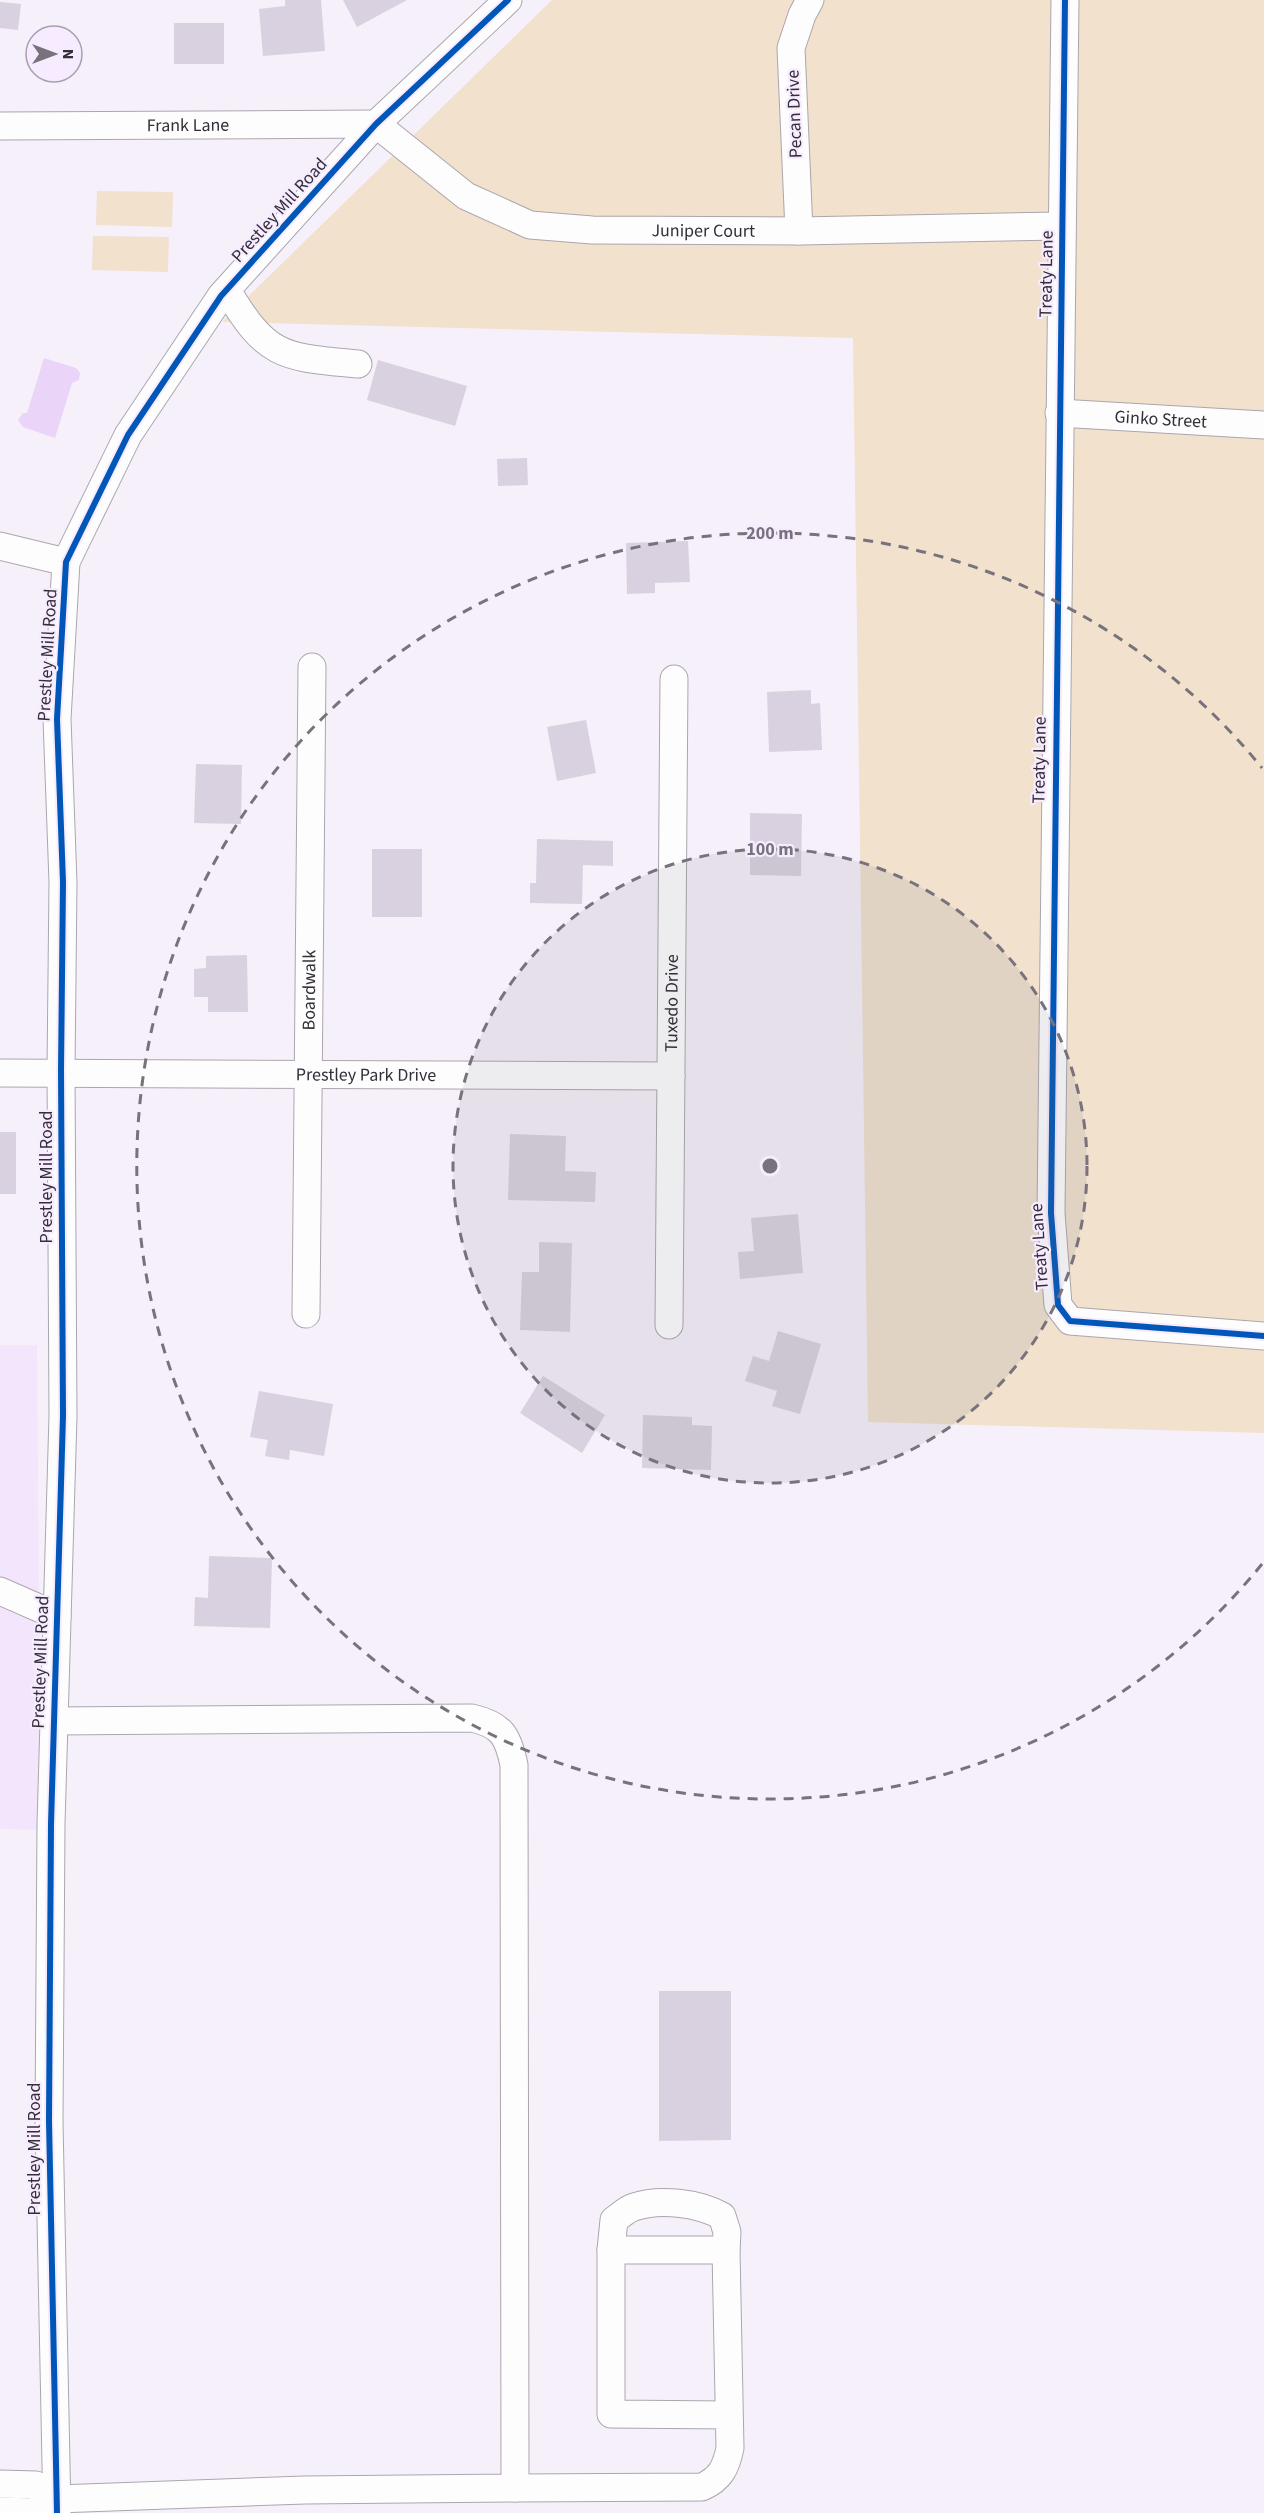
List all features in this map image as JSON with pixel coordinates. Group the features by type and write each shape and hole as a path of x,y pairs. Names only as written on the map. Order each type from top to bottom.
{"street":[{"name":"Prestley Mill Road","path":"57,2506 49,2121 54,1721 63,1416 61,1071 63,882 57,719 66,562 128,435 227,290 376,124 508,0"},
{"name":"Pecan Drive","path":"799,231 791,48 802,15 810,0"},
{"name":"Treaty Lane","path":"1065,0 1051,1201 1058,1305 1070,1321 1264,1336"},
{"name":"Frank Lane","path":"0,126 376,124"},
{"name":"Juniper Court","path":"376,124 466,196 530,225 592,230 799,231 1061,226"},
{"path":"227,290 248,326 272,348 306,359 358,364"},
{"name":"Ginko Street","path":"1059,413 1264,425"},
{"path":"0,546 66,562"},
{"name":"Boardwalk","path":"306,1314 306,1073 312,667"},
{"name":"Tuxedo Drive","path":"669,1325 674,679"},
{"name":"Prestley Park Drive","path":"0,1073 61,1071 671,1076"},
{"path":"0,1591 57,1616"},
{"path":"54,1721 472,1718 494,1726 509,1742 514,1777 515,2488"},
{"path":"0,2511 33,2512 57,2506 305,2490 702,2487 715,2481 727,2465 730,2448 726,2232 722,2216 709,2209 687,2204 632,2207 614,2220 611,2250 611,2414 729,2415"},
{"path":"611,2250 726,2250"},
{"path":"0,2484 36,2485 57,2506"}],"shaded area":[{"path":"552,0 1264,0 1264,1433 868,1422 853,338 222,322"},
{"path":"97,191 173,192 172,227 96,225"},
{"path":"93,236 169,237 168,272 92,270"},
{"path":"44,358 76,368 80,373 79,380 72,383 55,438 23,427 18,420 23,413 27,413"},
{"path":"0,1345 37,1345 41,1830 0,1829"}],"building":[{"path":"285,0 321,0 325,51 263,56 259,9 285,6"},
{"path":"343,0 407,0 357,27"},
{"path":"0,2 21,4 18,30 0,28"},
{"path":"174,23 224,23 224,64 174,64"},
{"path":"378,360 467,386 455,426 367,400"},
{"path":"527,458 528,485 498,486 497,459"},
{"path":"688,541 690,582 655,583 655,593 627,594 626,543"},
{"path":"811,690 811,704 820,703 822,750 769,752 767,692"},
{"path":"586,720 596,773 557,781 547,727"},
{"path":"196,764 242,765 241,824 194,823"},
{"path":"750,813 802,814 801,876 750,875"},
{"path":"537,839 613,841 613,866 583,865 582,904 530,903 530,883 536,883"},
{"path":"372,849 422,849 422,917 372,917"},
{"path":"247,955 248,1012 208,1012 208,997 194,997 194,969 206,968 206,956"},
{"path":"0,1132 16,1132 16,1194 0,1194"},
{"path":"510,1134 566,1136 565,1171 596,1172 595,1202 508,1200"},
{"path":"798,1214 803,1273 740,1279 738,1252 754,1251 751,1218"},
{"path":"539,1242 572,1243 570,1332 520,1330 522,1272 539,1272"},
{"path":"778,1331 821,1344 800,1414 772,1406 777,1391 745,1381 753,1356 769,1361"},
{"path":"543,1376 605,1415 582,1453 520,1413"},
{"path":"259,1391 333,1404 324,1456 290,1450 289,1460 265,1456 268,1440 250,1437"},
{"path":"643,1415 692,1417 692,1425 712,1426 711,1470 642,1468"},
{"path":"209,1556 272,1558 270,1628 194,1626 195,1597 208,1598"},
{"path":"659,1991 731,1991 731,2140 659,2141"}],"cycle path":[{"path":"57,2513 49,2121 51,1824 63,1416 61,1071 63,882 57,719 66,562 128,435 221,296 376,124 508,0"},
{"path":"1065,0 1051,1213 1058,1305 1070,1321 1264,1336"}]}
